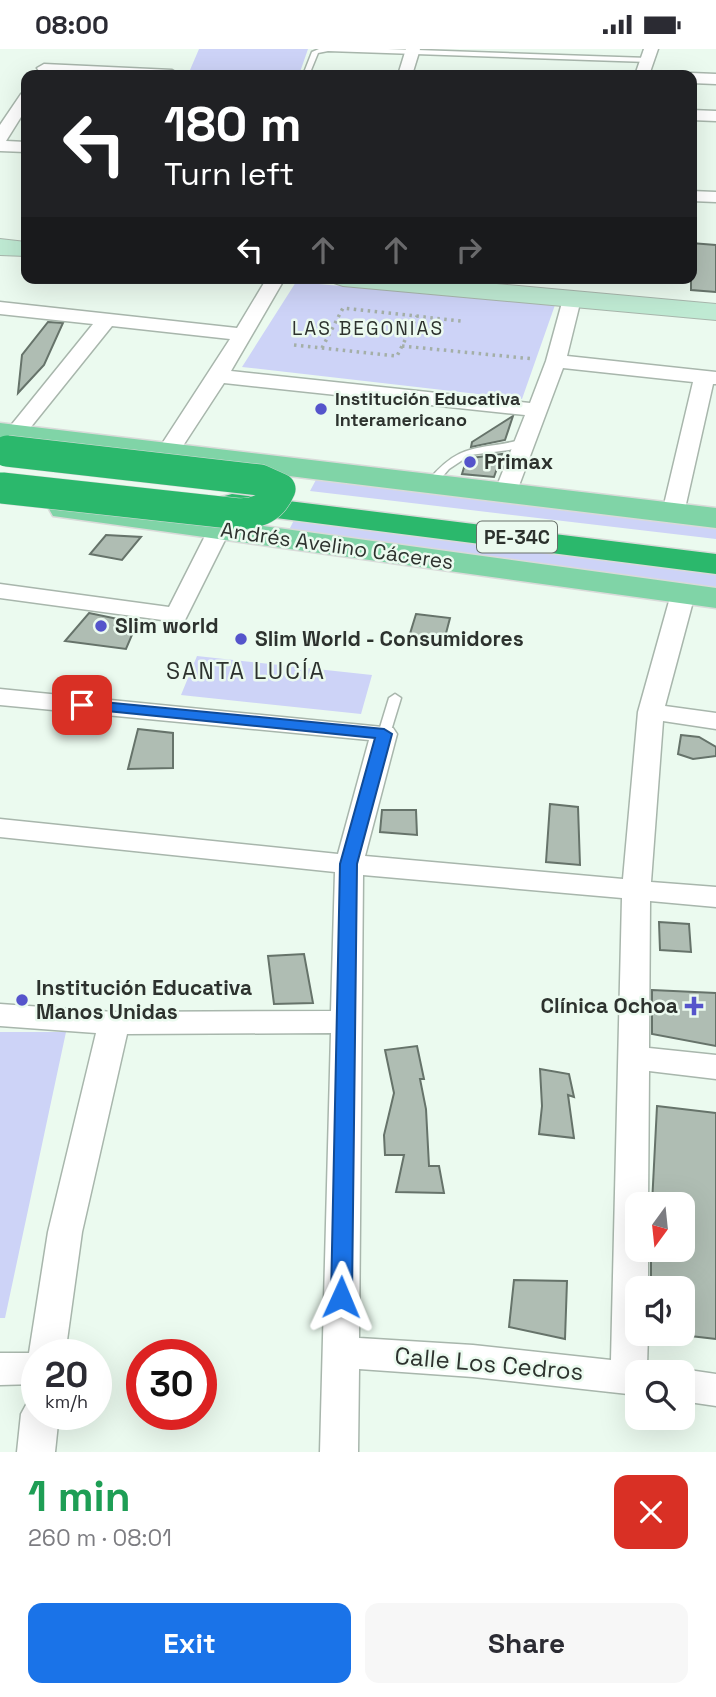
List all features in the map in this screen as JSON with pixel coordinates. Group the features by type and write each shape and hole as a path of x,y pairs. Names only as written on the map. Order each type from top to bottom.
{"highway":[{"path":"3,465 260,480 280,489 273,504 258,513 239,514 3,465"},
{"name":"Andrés Avelino Cáceres","path":"3,465 716,545"},
{"name":"Andrés Avelino Cáceres","path":"3,465 716,564"}],"main road":[{"path":"3,465 167,453 432,482 716,518"},
{"name":"Andrés Avelino Cáceres","path":"3,465 219,530 716,598"}],"street":[{"path":"43,70 57,49"},
{"path":"406,70 412,50"},
{"path":"697,78 716,79"},
{"path":"0,137 21,107"},
{"path":"697,115 716,116"},
{"path":"0,146 21,147"},
{"path":"697,196 716,197"},
{"path":"0,247 21,249"},
{"path":"167,453 218,376 272,284"},
{"path":"423,284 716,312"},
{"path":"506,492 556,361 572,299"},
{"path":"0,308 241,334"},
{"path":"3,465 107,319"},
{"path":"556,361 710,377 673,513"},
{"path":"218,376 538,411"},
{"path":"0,591 177,615 182,611 219,530"},
{"path":"633,1360 636,889 651,712 683,594"},
{"path":"0,697 384,734 349,864 339,1452"},
{"path":"651,712 716,721"},
{"path":"0,828 349,864 716,897"},
{"path":"0,1015 114,1023 345,1023"},
{"path":"49,1339 65,1232 114,1023"},
{"path":"633,1058 716,1067"},
{"name":"Calle Los Cedros","path":"341,1352 625,1377"},
{"path":"0,1369 21,1368"},
{"path":"695,1387 716,1389"},
{"path":"36,1452 38,1430"}],"lane":[{"path":"308,70 316,52 328,49 649,54"},
{"path":"432,482 452,458 477,447 506,449 525,442"},
{"path":"384,734 395,698"}],"path":[{"path":"323,348 343,308 461,321"},
{"path":"295,345 397,356 417,316"},
{"path":"402,346 556,361"}],"shaded area":[{"path":"199,49 308,49 301,70 190,70"},
{"path":"295,284 555,305 522,399 242,367"},
{"path":"318,476 716,524 716,539 310,491"},
{"path":"295,518 716,573 716,590 288,532"},
{"path":"197,656 372,675 361,714 181,695"},
{"path":"0,1032 66,1032 5,1318 0,1318"}],"building":[{"path":"697,243 716,245 716,292 691,290 691,284 697,284"},
{"path":"48,322 63,323 44,365 18,393 22,355"},
{"path":"513,416 505,440 471,447 472,442"},
{"path":"502,454 494,477 462,474 466,461 471,458"},
{"path":"106,535 141,537 122,560 90,554"},
{"path":"89,613 137,623 126,649 65,641"},
{"path":"416,614 450,618 444,641 409,637"},
{"path":"138,729 173,733 173,768 128,769"},
{"path":"681,735 699,737 716,747 716,756 693,759 678,754"},
{"path":"550,804 578,807 580,865 546,862"},
{"path":"382,810 416,810 417,835 380,832"},
{"path":"659,922 689,924 691,952 660,950"},
{"path":"304,954 313,1003 274,1004 268,956"},
{"path":"652,990 716,993 716,1046 652,1034"},
{"path":"417,1046 424,1079 420,1079 426,1109 429,1166 439,1166 444,1193 396,1192 404,1155 385,1155 384,1135 394,1093 385,1050"},
{"path":"540,1069 569,1074 574,1097 568,1095 574,1138 539,1134 542,1106"},
{"path":"657,1106 716,1113 716,1339 695,1337 695,1276 651,1276 651,1262 695,1262 695,1192 653,1192"},
{"path":"514,1280 567,1281 565,1339 509,1327"}],"place":[{"name":"Institución Educativa Interamericano","path":"321,409"},
{"name":"Primax","path":"470,462"},
{"name":"Slim world","path":"101,626"},
{"name":"Slim World - Consumidores","path":"241,639"},
{"name":"Institución Educativa Manos Unidas","path":"22,1000"},
{"name":"Clínica Ochoa","path":"694,1006"}],"district":[{"name":"LAS BEGONIAS","path":"368,328"},
{"name":"SANTA LUCÍA","path":"246,671"}],"route":[{"path":"82,705 384,734 349,864 341,1297"}]}
